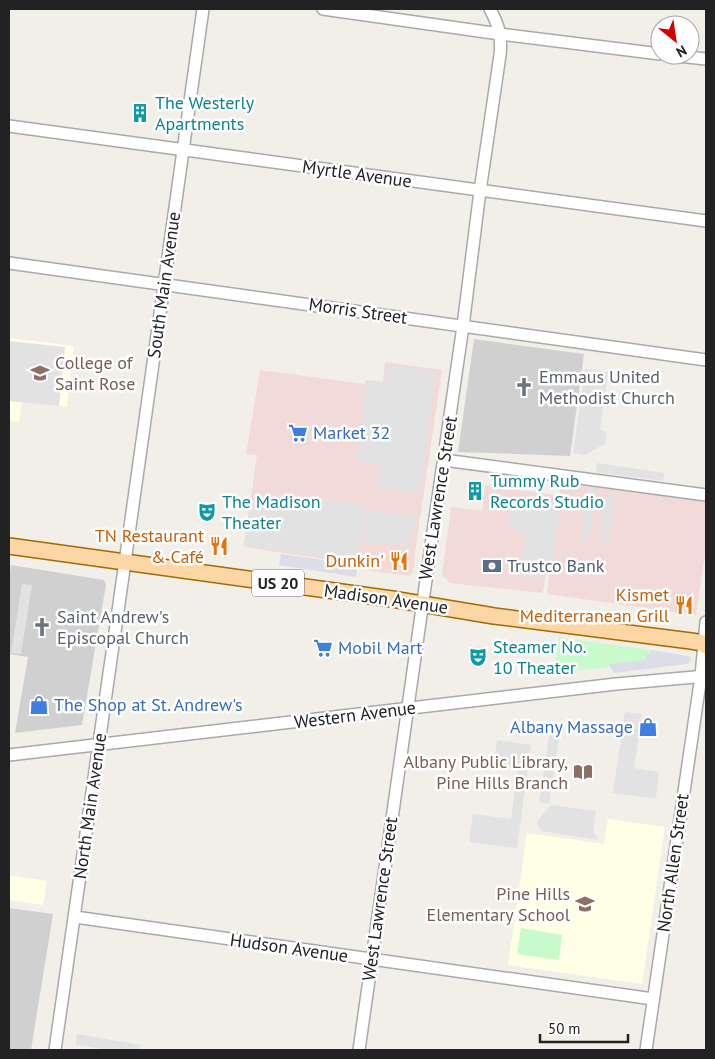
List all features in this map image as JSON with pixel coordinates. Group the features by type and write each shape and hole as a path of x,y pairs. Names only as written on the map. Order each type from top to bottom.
{"main road":[{"name":"Madison Avenue","path":"9,546 422,604 494,616 705,644"}],"street":[{"name":"South Main Avenue","path":"125,562 203,9"},
{"path":"323,9 650,53"},
{"path":"490,9 500,34"},
{"name":"West Lawrence Street","path":"359,1050 463,326 500,55 500,34"},
{"name":"Myrtle Avenue","path":"9,126 706,221"},
{"name":"Morris Street","path":"9,262 706,360"},
{"path":"444,460 706,495"},
{"name":"North Main Avenue","path":"55,1050 125,562"},
{"name":"North Allen Street","path":"646,1050 704,675 706,622"},
{"name":"Western Avenue","path":"9,755 704,675"},
{"name":"Hudson Avenue","path":"75,917 653,999"}],"shaded area":[{"name":"College of Saint Rose","path":"9,338 74,346 67,407 22,400 19,422 9,421"},
{"name":"Emmaus United Methodist Church","path":"474,339 584,354 570,456 458,452"},
{"name":"College of Saint Rose","path":"9,341 65,347 59,406 9,401"},
{"path":"385,362 442,370 413,572 409,576 364,570 365,565 244,547 257,455 246,454 260,370 365,384 366,380 383,382"},
{"path":"387,364 436,371 419,494 376,487 380,464 356,460 368,381 384,383"},
{"path":"585,369 608,372 600,430 607,432 606,443 584,455 573,453"},
{"path":"597,463 664,473 663,481 596,472"},
{"path":"563,483 704,501 706,504 706,548 696,615 547,594 560,489"},
{"path":"485,485 556,495 543,593 450,583 442,575 451,507 482,511"},
{"path":"596,487 589,540 580,542 588,491"},
{"path":"616,491 609,540 599,544 605,497"},
{"path":"323,499 365,504 357,563 244,545 249,508 287,513 289,504 322,508"},
{"path":"510,500 519,504 550,507 561,502 552,566 536,577 519,577 526,533 516,532 508,521"},
{"path":"366,510 417,516 409,547 361,541"},
{"path":"281,554 358,565 356,577 279,565"},
{"name":"Saint Andrew's Episcopal Church","path":"11,565 104,580 106,585 82,725 15,733 28,657 9,654 9,580"},
{"path":"22,584 32,585 21,654 11,653"},
{"path":"651,650 688,656 691,658 690,662 687,664 614,673 610,667 609,664 646,660 647,654 650,654"},
{"path":"625,712 642,714 634,768 659,772 656,799 613,793"},
{"path":"550,730 560,731 549,804 539,802"},
{"path":"497,740 531,745 517,848 469,842 473,814 511,819 518,768 494,765"},
{"path":"551,805 596,811 593,830 598,840 541,831 537,822"},
{"name":"Pine Hills Elementary School","path":"608,819 665,827 642,984 508,965 527,833 604,844"},
{"path":"9,875 47,881 43,905 9,900"},
{"path":"9,908 53,914 31,1050 9,1050"},
{"path":"77,1034 140,1045 139,1050 110,1050 76,1045"}],"green space":[{"path":"559,637 651,650 647,660 610,664 610,667 554,673"},
{"path":"521,928 562,935 559,960 517,954"}],"place":[{"name":"The Westerly Apartments","path":"140,113"},
{"name":"College of Saint Rose","path":"40,373"},
{"name":"Emmaus United Methodist Church","path":"524,387"},
{"name":"Market 32","path":"298,433"},
{"name":"Tummy Rub Records Studio","path":"475,491"},
{"name":"The Madison Theater","path":"207,512"},
{"name":"TN Restaurant & Café","path":"219,546"},
{"name":"Dunkin'","path":"399,561"},
{"name":"Trustco Bank","path":"492,566"},
{"name":"Kismet Mediterranean Grill","path":"684,605"},
{"name":"Saint Andrew's Episcopal Church","path":"42,627"},
{"name":"Mobil Mart","path":"323,648"},
{"name":"Steamer No. 10 Theater","path":"478,657"},
{"name":"The Shop at St. Andrew's","path":"39,705"},
{"name":"Albany Massage","path":"648,727"},
{"name":"Albany Public Library, Pine Hills Branch","path":"583,772"},
{"name":"Pine Hills Elementary School","path":"585,904"}]}
